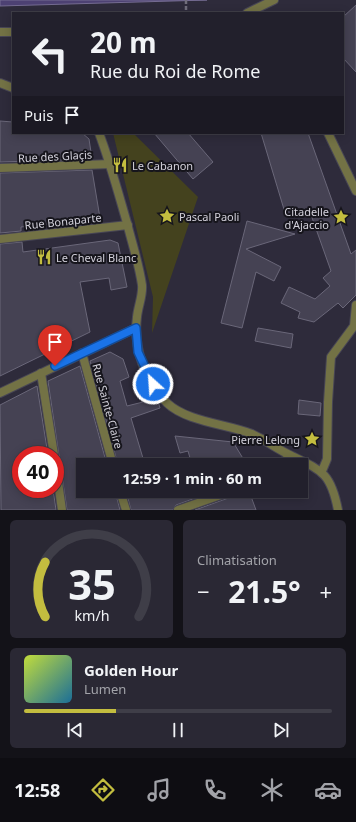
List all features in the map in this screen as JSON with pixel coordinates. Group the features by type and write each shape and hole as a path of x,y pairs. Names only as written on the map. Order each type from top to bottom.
{"street":[{"path":"249,12 274,0"},
{"path":"0,32 12,32"},
{"path":"0,83 12,88"},
{"path":"99,134 111,164 128,225 142,286 136,328 141,361 159,394 173,408 199,418 251,434 290,456 322,471 331,487 338,510"},
{"path":"328,134 356,191"},
{"name":"Rue des Glaçis","path":"0,168 111,164"},
{"name":"Rue Bonaparte","path":"0,239 128,225"},
{"path":"322,471 326,459 331,357 354,326 356,305"},
{"path":"0,393 136,328"},
{"name":"Rue Sainte-Claire","path":"82,353 111,458"},
{"path":"41,373 53,446"},
{"path":"60,498 62,510"},
{"path":"122,498 126,510"},
{"path":"178,510 212,498"}],"path":[{"path":"186,0 186,12"}],"shaded area":[{"path":"0,0 207,0 0,6"},
{"path":"113,134 134,134 198,197 152,333 153,297"}],"building":[{"path":"356,5 356,72 344,59 344,16"},
{"path":"0,121 12,122 12,134 83,134 89,139 92,159 0,162"},
{"path":"155,134 189,134 213,162 193,179"},
{"path":"261,134 308,134 351,254 356,250 356,295 343,308 338,303 314,322 298,318 300,312 281,303 289,287 315,299 330,286 323,278 331,271 310,212 286,216"},
{"path":"92,170 100,218 21,227 21,231 0,233 0,173"},
{"path":"247,221 295,234 246,249 281,267 274,281 256,272 242,328 221,323"},
{"path":"110,240 118,243 127,287 111,290 109,278 80,282 90,332 0,376 0,244 22,242 23,252"},
{"path":"258,328 293,334 291,348 255,341"},
{"path":"110,352 123,359 129,377 120,381 127,406 155,399 158,401 160,408 131,418 143,458 116,458 90,361"},
{"path":"80,366 105,458 76,458 76,498 117,498 120,510 67,510 64,490 64,446 58,446 48,381"},
{"path":"37,386 47,446 12,446 12,498 54,498 56,510 1,510 0,405"},
{"path":"299,400 321,403 320,416 298,414"},
{"path":"175,436 233,442 243,458 190,458 188,451 180,453"},
{"path":"128,498 196,498 176,505 173,510 131,510"},
{"path":"228,498 252,498 256,510 195,510"}],"place":[{"name":"Le Cabanon","path":"120,165"},
{"name":"Pascal Paoli","path":"167,216"},
{"name":"Citadelle d'Ajaccio","path":"341,217"},
{"name":"Le Cheval Blanc","path":"44,257"},
{"name":"Pierre Lelong","path":"312,439"}],"route":[{"path":"55,366 136,328 138,352 153,384"}]}
